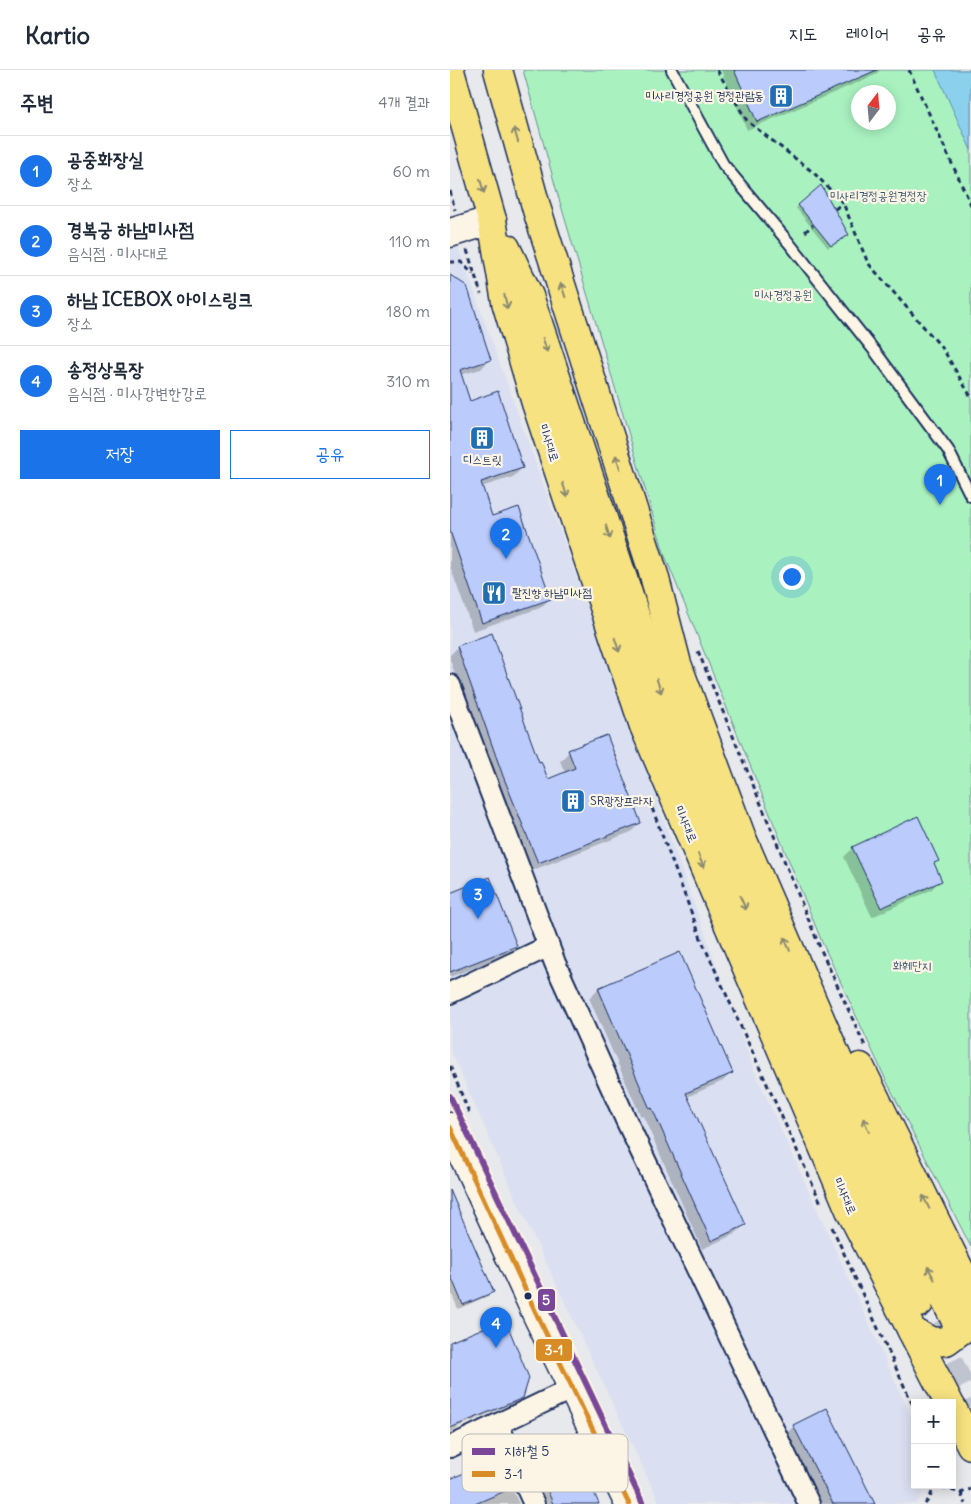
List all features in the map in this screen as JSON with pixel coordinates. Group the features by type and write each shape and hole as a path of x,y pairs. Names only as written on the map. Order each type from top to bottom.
{"main road":[{"name":"미사대로","path":"498,70 537,210 654,575 677,664 740,836 925,1261 932,1324 948,1399"},
{"name":"미사대로","path":"450,71 492,220 506,302 536,403 644,726 850,1210 932,1324"},
{"name":"미사대로","path":"654,575 678,624 744,796 852,1051 970,1292"},
{"path":"932,1324 932,1342 946,1341 965,1327 971,1313 970,1292"},
{"path":"956,1416 971,1445"}],"street":[{"path":"450,233 492,220"},
{"path":"450,685 555,963 626,1120 810,1504"},
{"path":"450,993 549,946"},
{"path":"450,1127 541,1324 595,1434"},
{"path":"478,1434 573,1388"},
{"path":"498,1425 502,1434"},
{"path":"450,1447 462,1442"},
{"path":"529,1492 534,1504"},
{"path":"623,1492 629,1504"}],"lane":[{"path":"672,70 723,164 789,242 877,354 948,450 971,496"}],"path":[{"path":"717,70 747,121 814,174 844,203 868,263 943,349 971,397"},
{"path":"909,70 971,205"},
{"path":"835,209 844,203"},
{"path":"805,232 814,225"},
{"path":"450,262 461,262 474,274"},
{"path":"698,650 821,950 868,1054"},
{"path":"854,1275 911,1401"},
{"path":"925,1504 930,1498 934,1485 961,1493 971,1489"},
{"path":"961,1493 965,1504"}],"shaded area":[{"path":"450,225 754,1070 911,1416 911,1489 925,1489 917,1504 660,1504 516,1199 450,1049"}],"green space":[{"name":"미사경정공원","path":"523,70 971,70 971,1247 885,1078 822,942 665,556 557,192"}],"water":[{"path":"935,70 971,70 971,150"}],"building":[{"name":"미사리경정공원 경정관람동","path":"734,70 877,70 757,122"},
{"path":"821,185 849,235 831,246 798,205"},
{"path":"450,275 467,286 491,360 460,370 470,401 498,391 523,468 481,482 492,516 519,507 551,599 482,623 450,531"},
{"name":"SR광장프라자","path":"492,633 539,762 541,761 548,779 575,768 568,750 607,735 641,823 538,863 503,776 457,646"},
{"path":"918,816 939,861 934,863 942,881 881,908 852,847"},
{"path":"490,877 517,946 450,972 450,893"},
{"path":"680,952 733,1073 686,1093 746,1225 711,1241 652,1108 650,1109 598,988"},
{"path":"450,1190 494,1292 463,1305 450,1274"},
{"path":"505,1319 529,1378 523,1398 450,1428 450,1342"},
{"path":"827,1408 875,1504 833,1504 793,1425"},
{"path":"462,1474 462,1492 503,1492 475,1504 450,1504 450,1479"},
{"path":"548,1492 594,1492 599,1504 553,1504"}],"tunnel":[{"path":"954,1317 971,1352"},
{"path":"930,1325 971,1407"}],"metro line":[{"name":"5","path":"450,1096 610,1434"},
{"name":"5","path":"628,1472 643,1504"}],"transit line":[{"name":"3-1","path":"450,1127 538,1317 595,1434"},
{"name":"3-1","path":"623,1492 629,1504"}],"place":[{"name":"미사리경정공원 경정관람동","path":"781,96"},
{"name":"디스트릿","path":"482,438"},
{"name":"공중화장실","path":"940,505"},
{"name":"경복궁 하남미사점","path":"506,559"},
{"name":"팔진향 하남미사점","path":"494,593"},
{"name":"SR광장프라자","path":"573,801"},
{"name":"하남 ICEBOX 아이스링크","path":"478,919"},
{"name":"송정상목장","path":"496,1348"}],"park label":[{"name":"미사리경정공원경정장","path":"878,196"},
{"name":"화훼단지","path":"912,966"}]}
